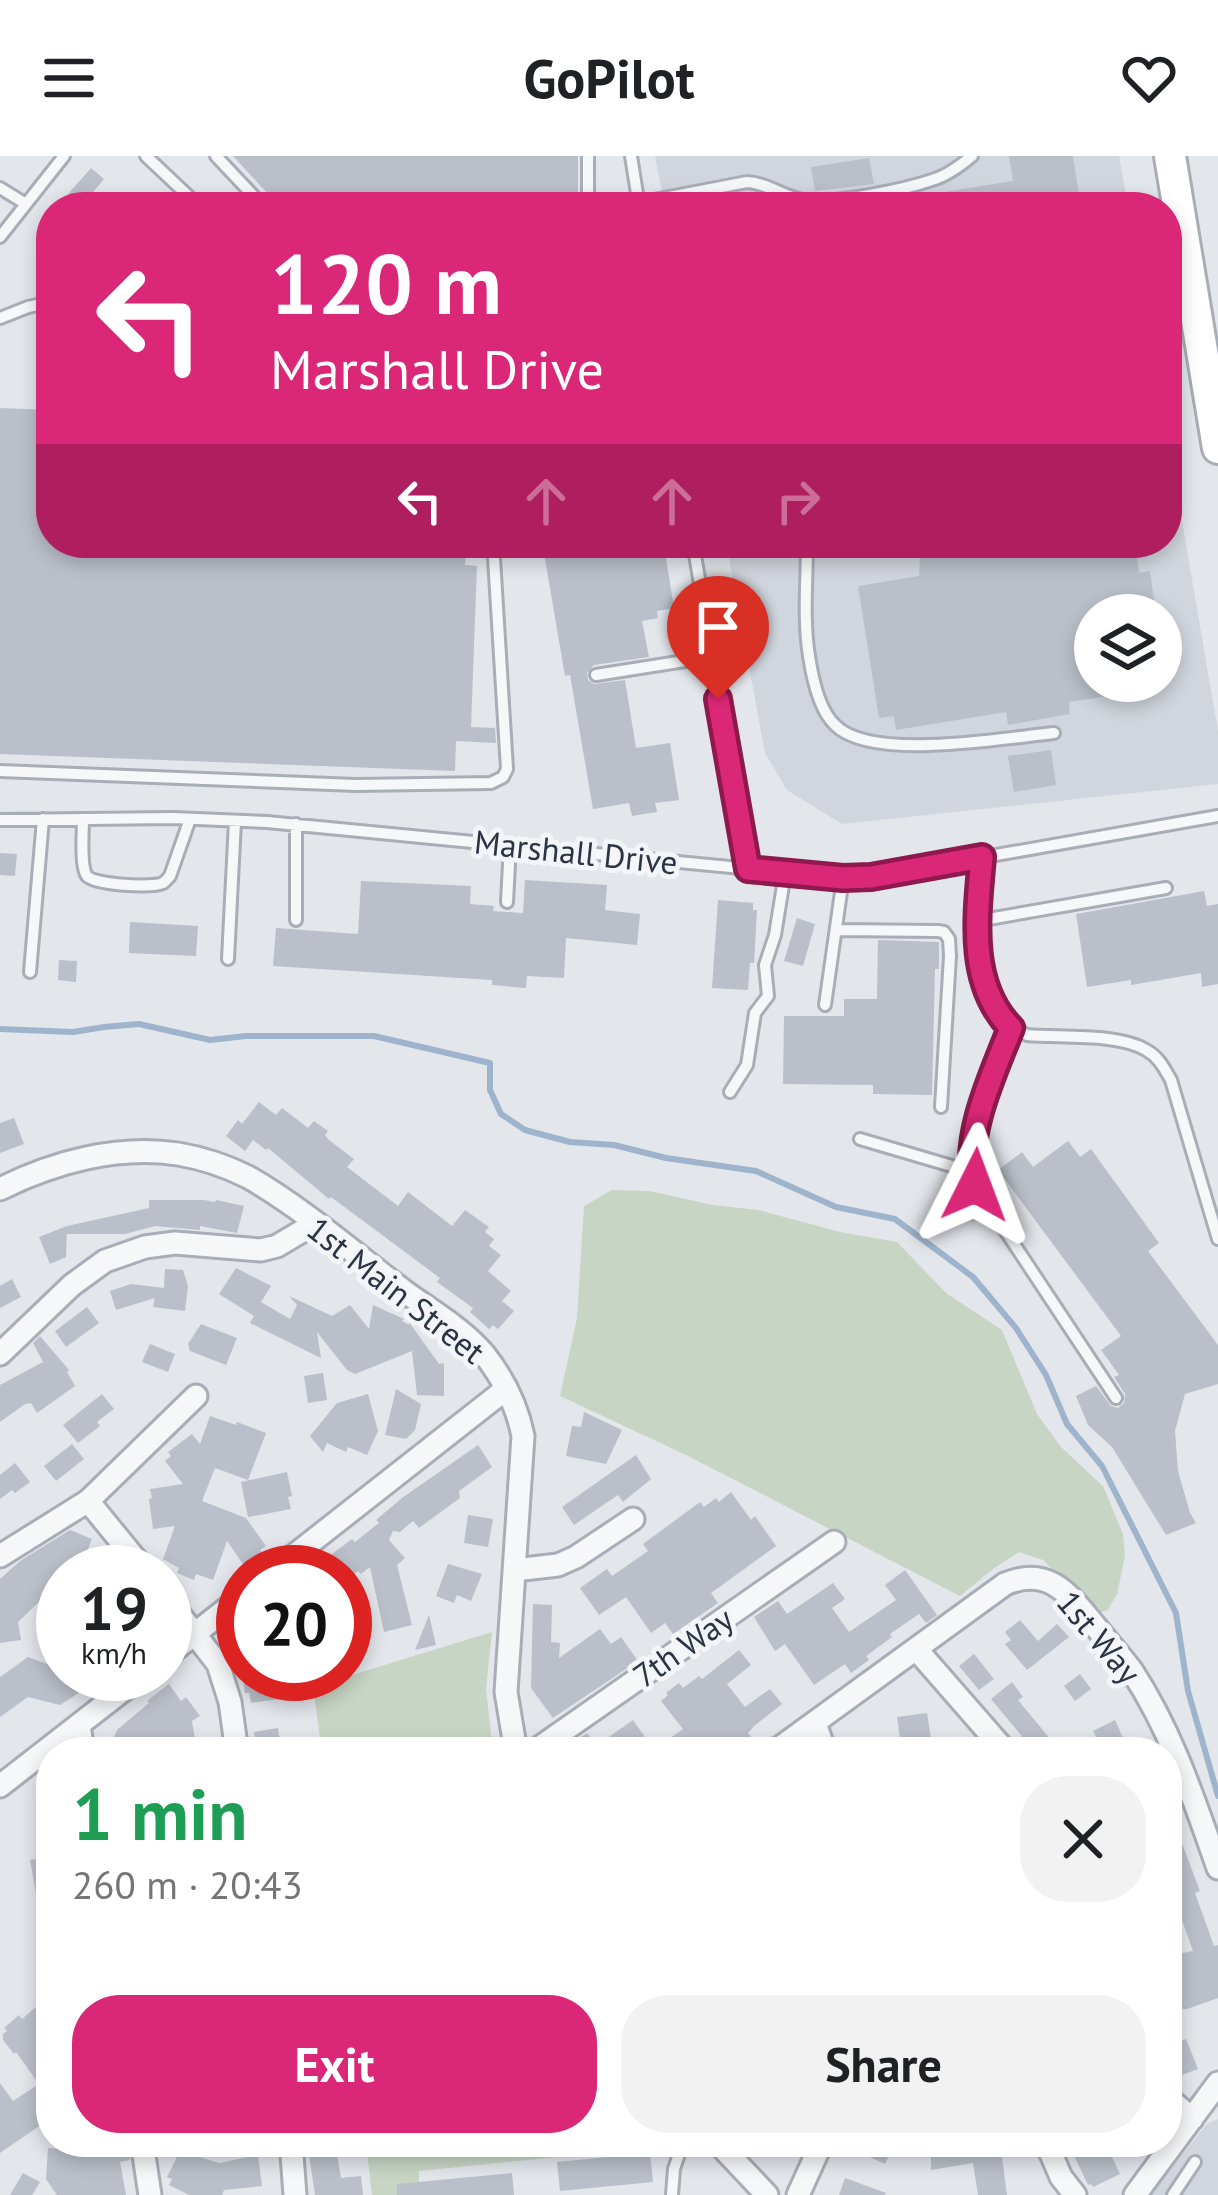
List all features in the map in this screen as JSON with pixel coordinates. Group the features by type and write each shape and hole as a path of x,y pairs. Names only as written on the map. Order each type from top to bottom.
{"main road":[{"path":"1170,156 1176,192"},
{"path":"1182,229 1218,448"}],"street":[{"name":"1st Main Street","path":"0,1189 95,1156 178,1154 219,1164 249,1178 481,1349 518,1411 523,1436 506,1692 514,1737"},
{"path":"0,1354 72,1285 105,1262 146,1247 176,1243 261,1250 314,1224"},
{"path":"307,1545 506,1389"},
{"path":"0,1556 88,1501 196,1396"},
{"path":"88,1501 124,1545"},
{"path":"515,1570 558,1565 633,1519"},
{"name":"7th Way","path":"554,1737 834,1542"},
{"name":"1st Way","path":"795,1737 1005,1584 1033,1578 1060,1587 1130,1668 1167,1737"},
{"path":"192,1636 216,1617"},
{"path":"192,1628 225,1680 234,1737"},
{"path":"917,1650 993,1737"},
{"path":"63,1737 110,1701"},
{"path":"814,1723 819,1737"},
{"path":"79,1725 81,1737"},
{"path":"0,1786 36,1758"},
{"name":"1st Way","path":"1182,1770 1218,1868"},
{"path":"1182,2132 1218,2083"},
{"path":"1182,2110 1192,2119"},
{"path":"144,2157 150,2195"},
{"path":"291,2157 295,2195"},
{"path":"731,2157 767,2195"},
{"path":"798,2195 815,2157"},
{"path":"1053,2157 1075,2195"},
{"path":"1135,2195 1164,2157"}],"lane":[{"path":"0,236 64,156"},
{"path":"146,156 184,192"},
{"path":"216,156 250,192"},
{"path":"588,156 589,192"},
{"path":"631,156 637,192"},
{"path":"874,192 932,180 972,156"},
{"path":"700,192 747,182 785,192"},
{"path":"0,188 26,204"},
{"path":"0,318 36,307"},
{"path":"0,771 356,785 491,783 507,769 494,558"},
{"path":"695,558 748,869"},
{"path":"807,558 809,656 826,713 835,726 874,744 924,745 1054,733"},
{"path":"596,675 710,657"},
{"name":"Marshall Drive","path":"0,820 296,824 843,878 1218,816"},
{"path":"30,972 43,819"},
{"path":"83,819 86,874 90,880 107,884 165,882 190,819"},
{"path":"228,959 235,821"},
{"path":"296,824 296,920"},
{"path":"507,902 510,845"},
{"path":"982,857 976,949 999,1016 1027,1035 1131,1043 1161,1063 1177,1098 1218,1239"},
{"path":"730,1092 746,1065 755,1013 768,996 765,965 785,873"},
{"path":"825,1005 843,878"},
{"path":"977,921 1166,888"},
{"path":"837,930 938,931 949,939 941,1107"},
{"path":"1011,1028 981,1114 972,1172 975,1185 1115,1398"},
{"path":"860,1139 972,1172"},
{"path":"672,2195 678,2157"},
{"path":"1173,2195 1196,2162"}],"shaded area":[{"path":"655,156 1119,156 1125,192 662,192"},
{"path":"1182,521 1218,731 1218,784 842,824 787,790 765,753 729,558 1182,558"},
{"path":"1218,2119 1218,2195 1150,2195 1182,2157 1207,2124"}],"green space":[{"path":"612,1190 650,1191 758,1210 897,1242 946,1293 1002,1330 1037,1414 1061,1447 1103,1486 1123,1534 1125,1556 1117,1594 1108,1610 1098,1613 1043,1560 1019,1552 960,1596 560,1396 577,1318 584,1206"},
{"path":"492,1632 486,1689 491,1737 320,1737 315,1701 372,1701 372,1669"},
{"path":"368,2157 558,2157 419,2171 419,2195 372,2195"}],"building":[{"path":"233,156 578,156 578,192 266,192"},
{"path":"1009,156 1073,156 1079,192 944,192 1013,181"},
{"path":"869,158 874,184 815,191 811,167"},
{"path":"91,168 104,179 93,192 70,192"},
{"path":"0,408 36,409 36,558 465,558 465,565 477,566 471,727 495,728 496,743 456,741 455,771 0,754"},
{"path":"545,558 666,558 674,608 657,611 658,618 642,621 649,657 594,665 587,673 594,684 625,680 636,748 670,743 679,800 655,803 657,812 632,816 629,803 593,809 570,675 565,676"},
{"path":"920,558 1137,558 1139,573 1150,571 1153,594 1074,594 1070,714 1008,725 1006,712 896,730 894,716 879,718 858,586 919,576"},
{"path":"1051,750 1056,785 1014,792 1008,756"},
{"path":"0,853 17,854 15,876 0,875"},
{"path":"525,880 607,885 605,910 640,914 637,945 566,938 564,978 527,976 526,988 492,985 492,980 273,966 276,928 358,934 361,881 471,886 470,904 523,913"},
{"path":"1204,891 1207,906 1218,904 1218,984 1202,987 1201,973 1087,987 1076,914"},
{"path":"718,900 753,903 757,910 748,990 712,988"},
{"path":"797,918 815,924 803,966 784,961"},
{"path":"130,922 198,926 196,956 129,953"},
{"path":"878,940 939,942 932,1095 873,1094 873,1085 783,1084 784,1016 844,1016 844,999 877,999"},
{"path":"59,960 77,961 76,982 58,980"},
{"path":"259,1102 276,1115 282,1108 308,1128 314,1121 328,1131 329,1140 354,1159 347,1167 398,1206 408,1192 452,1226 465,1210 489,1227 485,1232 494,1239 489,1246 501,1255 488,1271 511,1291 502,1301 514,1311 498,1329 493,1325 489,1329 470,1312 473,1308 437,1282 440,1278 329,1199 268,1148 253,1140 245,1151 226,1136"},
{"path":"14,1118 24,1144 0,1153 0,1123"},
{"path":"1068,1141 1080,1157 1091,1149 1159,1243 1148,1251 1218,1345 1218,1384 1185,1394 1175,1431 1178,1471 1196,1523 1166,1535 1112,1447 1088,1425 1076,1396 1096,1386 1111,1406 1124,1403 1125,1394 1114,1377 1119,1375 1101,1350 1121,1336 998,1170 1022,1152 1033,1167"},
{"path":"149,1200 216,1200 244,1206 237,1233 200,1226 200,1230 155,1226 125,1234 67,1234 67,1229 66,1257 50,1264 39,1237 67,1226 149,1208"},
{"path":"236,1268 271,1286 261,1302 290,1319 297,1305 289,1296 332,1316 350,1305 369,1329 373,1305 409,1322 439,1364 444,1363 444,1396 417,1395 412,1351 355,1374 317,1332 321,1358 250,1323 254,1316 219,1294"},
{"path":"165,1269 183,1270 188,1286 185,1311 153,1307 155,1298 116,1310 110,1291 131,1284 164,1288"},
{"path":"12,1279 21,1297 0,1308 0,1286"},
{"path":"87,1307 99,1323 66,1347 55,1331"},
{"path":"201,1324 237,1338 226,1365 190,1351 188,1344"},
{"path":"40,1336 69,1370 75,1386 37,1413 31,1403 25,1404 0,1422 0,1385 43,1362 33,1343"},
{"path":"150,1344 175,1354 168,1372 142,1362"},
{"path":"323,1373 327,1400 308,1403 304,1376"},
{"path":"396,1389 421,1404 415,1430 406,1439 385,1435"},
{"path":"102,1394 114,1409 78,1443 63,1425"},
{"path":"368,1394 378,1431 367,1455 327,1443 323,1452 310,1436 337,1403"},
{"path":"584,1412 622,1430 606,1464 566,1456 572,1426 581,1427"},
{"path":"210,1416 266,1433 248,1480 215,1468 202,1501 246,1518 265,1545 230,1545 227,1541 216,1545 213,1580 196,1574 192,1579 192,1545 168,1545 175,1526 153,1529 149,1499 150,1489 183,1484 165,1461 171,1456 168,1452 192,1434 200,1444"},
{"path":"72,1444 84,1459 56,1481 44,1466"},
{"path":"478,1445 492,1467 419,1528 413,1521 400,1532 393,1531 389,1540 405,1558 397,1565 412,1625 384,1632 372,1576 372,1545 344,1545 379,1523 376,1520"},
{"path":"636,1455 651,1479 623,1502 618,1495 574,1525 562,1507"},
{"path":"15,1463 30,1482 0,1499 0,1475"},
{"path":"287,1472 291,1509 248,1517 241,1482"},
{"path":"731,1492 776,1546 711,1593 718,1603 673,1634 665,1623 651,1633 626,1597 599,1615 580,1588 607,1569 612,1576 648,1551 643,1544 700,1502 704,1507"},
{"path":"468,1515 493,1519 488,1547 464,1543"},
{"path":"70,1530 92,1539 89,1545 46,1545"},
{"path":"36,1551 36,1605 18,1622 21,1640 0,1643 0,1579"},
{"path":"448,1564 482,1574 471,1601 457,1595 454,1603 436,1596"},
{"path":"905,1570 937,1615 926,1623 919,1614 890,1634 851,1673 845,1664 814,1685 785,1644 775,1651 754,1617 778,1601 787,1614 833,1583 845,1599 832,1608 849,1632 896,1600 885,1585"},
{"path":"533,1604 552,1605 551,1642 560,1643 559,1658 600,1629 611,1644 621,1637 638,1661 553,1718 531,1688"},
{"path":"429,1615 436,1645 415,1650"},
{"path":"1020,1620 1038,1641 1057,1624 1069,1637 1027,1670 1005,1644 1011,1640 1005,1632"},
{"path":"739,1650 751,1665 727,1684 745,1707 770,1689 782,1704 754,1726 748,1733 751,1737 672,1737 683,1729 661,1701 679,1683 683,1688 699,1676 702,1679"},
{"path":"974,1654 994,1679 979,1690 959,1666"},
{"path":"28,1657 36,1660 36,1699 28,1697 0,1717 0,1677"},
{"path":"1080,1674 1091,1689 1075,1701 1064,1686"},
{"path":"1012,1682 1023,1697 1018,1700 1049,1737 1023,1737 991,1699"},
{"path":"189,1701 200,1716 192,1721 195,1737 114,1737 149,1703"},
{"path":"927,1713 931,1737 900,1737 897,1717"},
{"path":"633,1720 645,1737 609,1737"},
{"path":"1115,1720 1123,1737 1096,1737 1093,1731"},
{"path":"278,1728 279,1737 255,1737 254,1732"},
{"path":"1182,1844 1200,1891 1195,1893 1214,1946 1218,1945 1218,1998 1182,2009 1182,1953 1193,1951 1182,1920"},
{"path":"36,1859 36,1894 30,1860"},
{"path":"36,2007 36,2080 3,2040 4,2028 19,2015 22,2019"},
{"path":"1186,2039 1198,2069 1182,2075 1182,2041"},
{"path":"0,2083 13,2101 36,2086 36,2128 0,2153"},
{"path":"47,2157 130,2157 120,2162 126,2195 57,2195 46,2179"},
{"path":"177,2157 219,2163 258,2157 262,2186 224,2190 222,2195 189,2195 169,2185 172,2179 167,2177"},
{"path":"309,2157 337,2157 341,2178 361,2176 363,2195 315,2195"},
{"path":"650,2157 653,2182 560,2191 557,2162"},
{"path":"931,2157 1002,2157 1007,2195 978,2195 973,2163 931,2170"},
{"path":"1075,2157 1112,2157 1120,2174 1088,2185"},
{"path":"23,2173 40,2182 32,2195 10,2195"},
{"path":"512,2173 514,2195 397,2195 397,2184"},
{"path":"845,2178 886,2193 839,2195"}],"waterway":[{"path":"0,1029 73,1032 139,1024 210,1040 374,1036 490,1063 490,1090 501,1114 525,1130 570,1142 614,1145 756,1171 836,1207 895,1219 973,1277 1016,1328 1046,1375 1067,1424 1102,1466 1176,1613 1188,1691 1218,1796"}],"route":[{"path":"718,699 748,869 815,877 871,877 982,857 976,949 999,1016 1011,1028 981,1114 972,1157 975,1185"}]}
